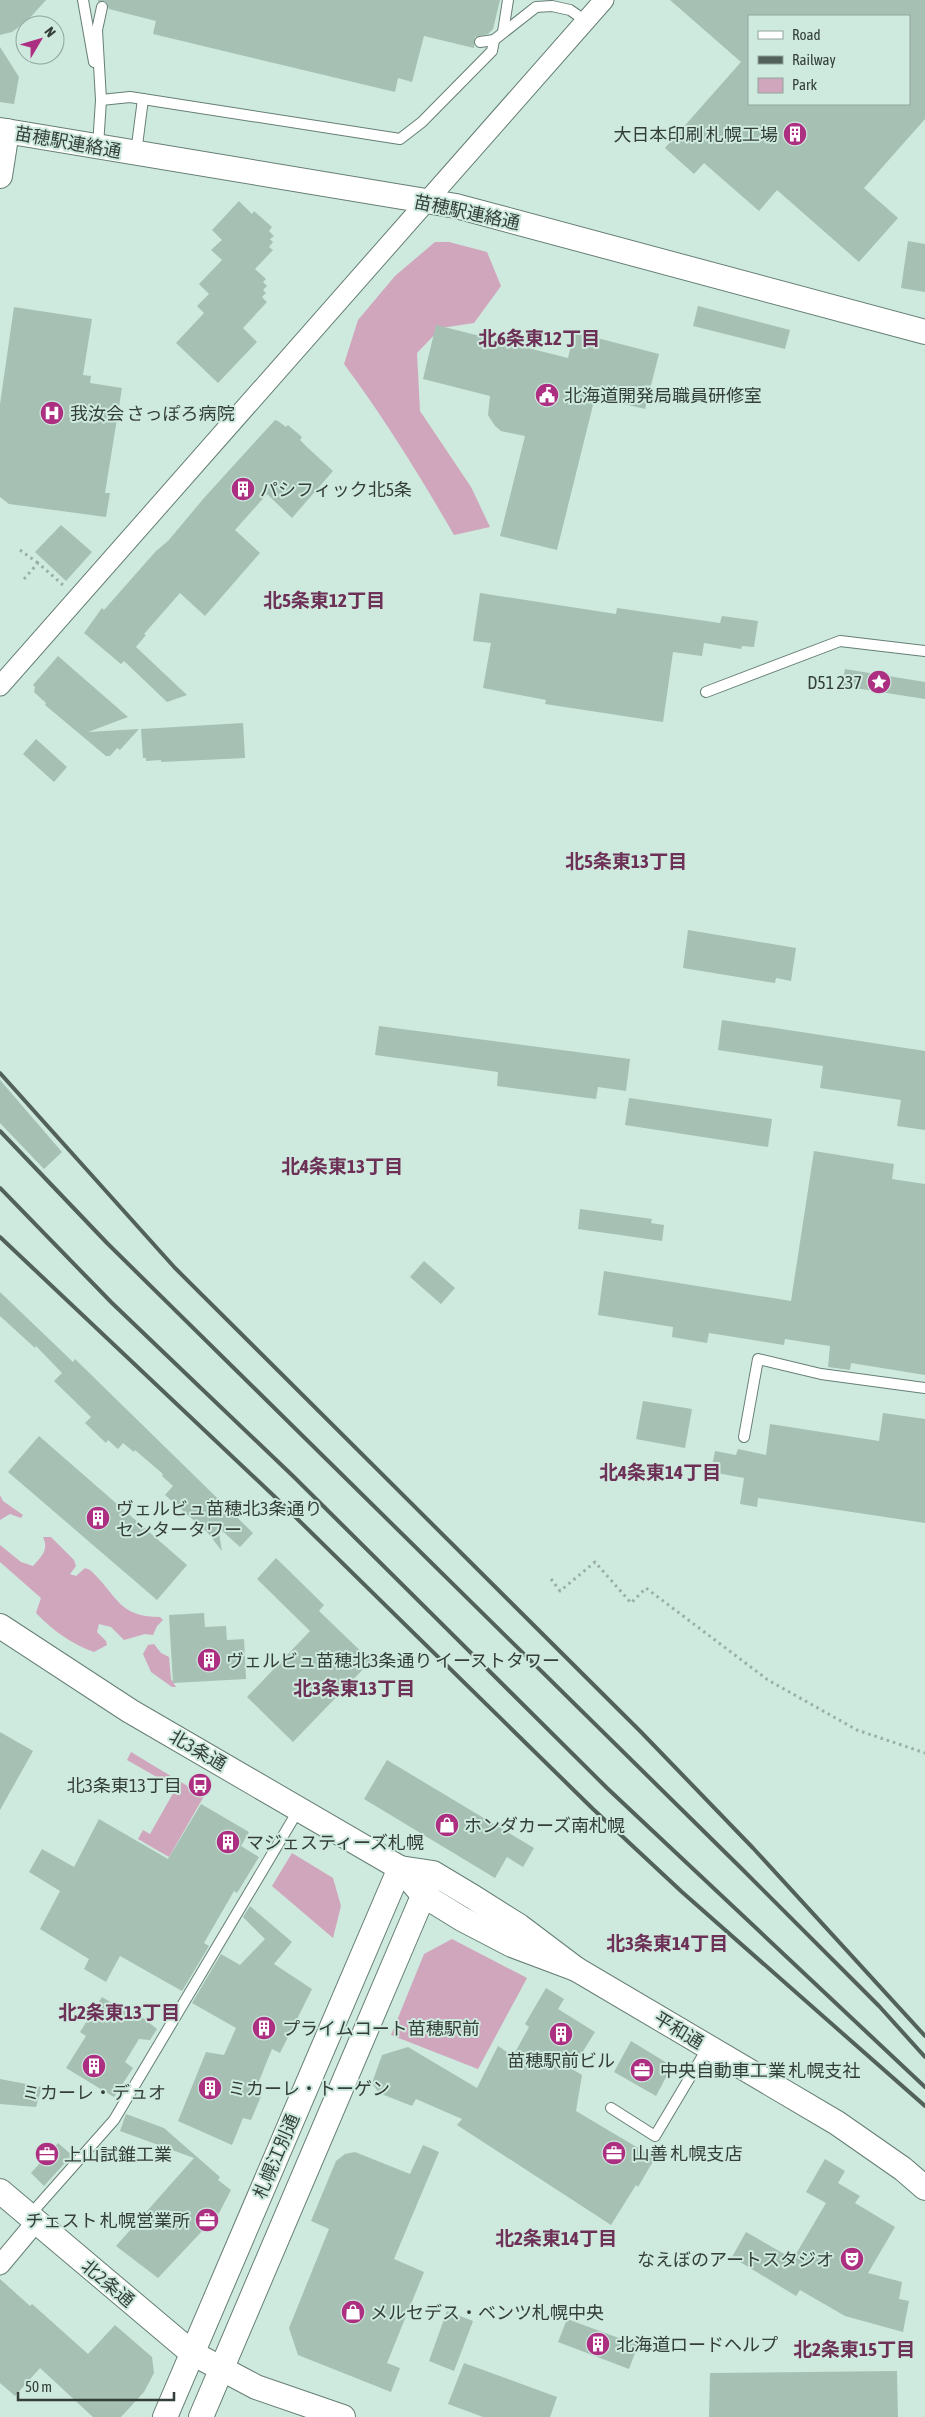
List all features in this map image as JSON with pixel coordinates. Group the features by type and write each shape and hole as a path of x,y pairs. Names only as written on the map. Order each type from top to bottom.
{"street":[{"path":"0,686 604,0"},
{"path":"0,176 4,131"},
{"name":"苗穂駅連絡通","path":"4,131 456,206 925,332"},
{"name":"北3条通","path":"0,1626 130,1711 400,1868 423,1895 512,1945 576,1969"},
{"name":"北3条通","path":"400,1868 433,1873"},
{"name":"札幌江別通","path":"165,2417 400,1868"},
{"name":"札幌江別通","path":"201,2417 433,1873"},
{"name":"平和通","path":"433,1873 519,1926 576,1969 837,2123 903,2169 925,2188"},
{"name":"北2条通","path":"0,2191 192,2353 220,2370 256,2387 343,2417"},
{"path":"0,2265 33,2219"}],"lane":[{"path":"503,32 508,0"},
{"path":"83,1 101,100"},
{"path":"480,42 494,40 536,7 552,6 570,10 586,21"},
{"path":"98,147 101,100 97,30 102,7"},
{"path":"101,100 130,97 400,139 422,122 492,51 494,40"},
{"path":"136,153 143,99"},
{"path":"706,692 840,641 925,651"},
{"path":"744,1437 758,1359 821,1374 925,1388"},
{"path":"33,2219 114,2120 299,1809"},
{"path":"611,2108 655,2136 708,2047"}],"path":[{"path":"20,550 68,589"},
{"path":"24,579 38,563"},
{"path":"551,1579 560,1591 595,1562 631,1603 646,1588 768,1680 858,1730 925,1753"}],"green space":[{"path":"435,242 449,242 487,252 501,286 474,323 441,328 417,353 420,411 471,487 490,527 454,535 402,448 344,364 358,320 395,276"},
{"path":"0,1495 3,1501 23,1515 21,1518 10,1514 0,1520"},
{"path":"43,1537 51,1537 74,1560 76,1566 70,1574 76,1576 85,1568 90,1570 126,1608 146,1616 160,1617 163,1620 157,1626 153,1635 145,1634 124,1640 111,1627 99,1624 97,1632 106,1641 107,1645 94,1652 71,1641 49,1625 36,1613 41,1598 0,1562 0,1545 21,1562 33,1566 42,1556 45,1549"},
{"path":"154,1644 161,1653 169,1657 171,1679 176,1687 172,1687 151,1672 143,1654 148,1645"},
{"path":"131,1752 204,1796 169,1857 138,1839 143,1830 150,1834 176,1788 127,1760"},
{"path":"292,1853 333,1878 341,1906 333,1938 272,1886"},
{"path":"452,1939 527,1978 478,2069 391,2035 424,1954"}],"building":[{"path":"0,0 46,0 32,15 15,15 15,30 0,35"},
{"path":"98,0 500,0 493,29 488,34 475,37 474,48 424,36 412,82 398,78 395,92 153,34 156,21 109,9 106,2 98,2"},
{"name":"大日本印刷 札幌工場","path":"670,0 925,0 925,119 864,188 898,218 859,262 777,190 759,211 704,163 694,174 665,148 741,62"},
{"path":"0,47 19,77 14,104 0,102"},
{"path":"239,201 252,214 254,211 272,227 269,231 274,236 270,239 273,242 269,247 273,250 255,269 266,279 263,282 267,286 263,290 266,293 262,297 267,302 243,328 257,342 218,383 176,343 204,313 197,306 209,294 199,284 222,260 211,250 222,240 212,230"},
{"path":"908,241 925,244 925,292 901,288"},
{"path":"698,306 790,330 785,349 693,326"},
{"path":"14,307 92,319 83,375 91,376 90,383 122,388 105,493 110,493 106,517 9,504 0,497 0,404"},
{"path":"436,325 568,358 574,332 659,354 645,409 595,397 557,550 500,536 525,436 501,431 495,426 488,415 490,396 423,379"},
{"path":"275,420 286,427 288,425 302,437 300,440 333,471 292,518 267,494 235,530 260,553 205,616 180,593 144,634 146,635 136,647 187,695 167,702 124,661 121,664 84,633 102,608 104,610 156,551 168,541 204,498"},
{"path":"61,525 92,552 66,581 35,552"},
{"path":"480,593 616,614 617,608 720,623 722,616 758,621 754,647 742,646 741,649 704,643 702,656 673,652 663,722 545,704 546,700 483,688 491,643 473,641"},
{"path":"58,656 128,717 88,732 139,729 120,750 117,748 110,756 106,756 45,705 46,703 34,692 35,687 33,685"},
{"path":"845,669 925,682 925,699 842,686"},
{"path":"243,723 245,758 161,762 161,760 146,761 146,758 143,758 141,729"},
{"path":"36,739 67,767 54,782 23,754"},
{"path":"688,930 796,948 791,981 776,978 775,983 683,968"},
{"path":"722,1020 925,1051 925,1130 897,1126 901,1100 820,1088 823,1066 718,1050"},
{"path":"379,1026 630,1059 626,1091 598,1087 596,1099 497,1086 498,1072 375,1055"},
{"path":"0,1080 62,1152 44,1169 0,1123"},
{"path":"629,1098 772,1119 768,1147 625,1125"},
{"path":"814,1151 894,1164 892,1179 925,1184 925,1375 851,1363 850,1370 828,1367 830,1346 785,1339 784,1345 709,1333 707,1343 672,1337 673,1327 598,1315 604,1271 791,1301"},
{"path":"580,1209 652,1219 651,1223 664,1225 662,1241 578,1229"},
{"path":"424,1261 455,1288 441,1304 410,1277"},
{"path":"0,1292 73,1362 75,1359 253,1533 240,1547 218,1527 222,1551 207,1532 165,1495 173,1486 162,1476 163,1474 135,1450 134,1452 123,1443 118,1449 108,1440 106,1443 85,1423 91,1417 54,1381 62,1373 36,1346 35,1348 0,1316"},
{"path":"643,1401 692,1409 685,1448 636,1439"},
{"path":"883,1413 925,1419 925,1523 758,1498 757,1507 740,1504 744,1478 711,1472 715,1451 736,1455 738,1449 766,1455 770,1424 879,1441"},
{"name":"ヴェルビュ苗穂北3条通り センタータワー","path":"39,1436 187,1565 157,1600 8,1472"},
{"path":"276,1558 324,1605 319,1611 371,1661 293,1742 247,1697 310,1631 257,1579"},
{"name":"ヴェルビュ苗穂北3条通り イーストタワー","path":"204,1613 205,1627 226,1626 227,1640 244,1639 246,1679 173,1683 169,1615"},
{"path":"0,1732 33,1751 0,1810"},
{"path":"387,1760 534,1848 523,1867 507,1857 495,1878 364,1799"},
{"path":"201,1804 249,1832 241,1846 259,1857 237,1893 234,1891 204,1943 209,1946 182,1991 120,1956 106,1982 84,1969 89,1959 40,1929 60,1891 29,1872 42,1849 74,1867 99,1819 168,1859"},
{"path":"250,1906 292,1942 274,1964 312,1989 280,2053 272,2049 255,2091 262,2094 251,2120 243,2118 232,2145 178,2121 206,2052 224,2055 236,2028 192,2003 221,1954 240,1965 265,1939 243,1917"},
{"path":"546,1988 564,1999 558,2009 595,2032 572,2069 582,2075 576,2111 655,2158 638,2187 636,2185 611,2225 457,2125 462,2119 416,2099 412,2106 379,2093 372,2083 382,2055 408,2047 477,2088 498,2046 513,2056 529,2027 525,2024"},
{"path":"102,1997 132,2015 134,2011 157,2029 150,2040 139,2039 125,2062 133,2068 114,2097 66,2068 86,2036 80,2032"},
{"path":"631,2041 672,2066 656,2096 614,2072"},
{"path":"0,2079 42,2087 36,2107 0,2104"},
{"path":"126,2114 164,2128 220,2177 218,2180 231,2190 219,2213 158,2278 116,2246 194,2158 120,2131"},
{"path":"58,2143 72,2155 44,2186 31,2173"},
{"path":"423,2145 439,2152 394,2259 424,2272 387,2363 400,2368 391,2392 298,2355 289,2328 329,2229 311,2221 336,2161 345,2154 355,2152 410,2174"},
{"path":"825,2159 845,2171 838,2183 860,2196 855,2203 895,2227 868,2273 902,2282 899,2299 909,2301 903,2332 845,2316 800,2290 796,2296 732,2257 746,2232 793,2259 826,2203 806,2192"},
{"path":"0,2279 30,2306 32,2304 88,2354 115,2325 152,2357 154,2373 144,2392 121,2417 93,2417 40,2368 15,2396 0,2383"},
{"path":"447,2311 473,2321 454,2371 429,2361"},
{"name":"北海道ロードヘルプ","path":"567,2319 638,2345 629,2369 558,2342"},
{"path":"464,2363 557,2397 550,2417 483,2417 448,2404"},
{"path":"897,2371 898,2417 709,2417 710,2373"}],"railway":[{"path":"0,1073 175,1268 641,1732 753,1848 925,2036"},
{"path":"0,1131 107,1243 879,2006 925,2057"},
{"path":"0,1188 112,1303 294,1477 607,1788 925,2087"},
{"path":"0,1237 274,1496 593,1809 682,1892 925,2106"}],"place":[{"name":"大日本印刷 札幌工場","path":"795,134"},
{"name":"北海道開発局職員研修室","path":"547,395"},
{"name":"我汝会 さっぽろ病院","path":"52,413"},
{"name":"パシフィック北5条","path":"243,489"},
{"name":"D51 237","path":"879,682"},
{"name":"ヴェルビュ苗穂北3条通り センタータワー","path":"98,1518"},
{"name":"ヴェルビュ苗穂北3条通り イーストタワー","path":"209,1660"},
{"name":"北3条東13丁目","path":"200,1785"},
{"name":"ホンダカーズ南札幌","path":"447,1825"},
{"name":"マジェスティーズ札幌","path":"228,1842"},
{"name":"プライムコート苗穂駅前","path":"264,2028"},
{"name":"苗穂駅前ビル","path":"561,2034"},
{"name":"ミカーレ・デュオ","path":"94,2066"},
{"name":"中央自動車工業 札幌支社","path":"642,2070"},
{"name":"ミカーレ・トーゲン","path":"210,2088"},
{"name":"山善 札幌支店","path":"614,2153"},
{"name":"上山試錐工業","path":"47,2154"},
{"name":"チェスト 札幌営業所","path":"207,2220"},
{"name":"なえぼのアートスタジオ","path":"852,2259"},
{"name":"メルセデス・ベンツ札幌中央","path":"353,2312"},
{"name":"北海道ロードヘルプ","path":"598,2344"}],"district":[{"name":"北6条東12丁目","path":"539,338"},
{"name":"北5条東12丁目","path":"324,600"},
{"name":"北5条東13丁目","path":"626,861"},
{"name":"北4条東13丁目","path":"342,1166"},
{"name":"北4条東14丁目","path":"660,1472"},
{"name":"北3条東13丁目","path":"354,1688"},
{"name":"北3条東14丁目","path":"667,1943"},
{"name":"北2条東13丁目","path":"119,2012"},
{"name":"北2条東14丁目","path":"556,2238"},
{"name":"北2条東15丁目","path":"854,2349"}]}
